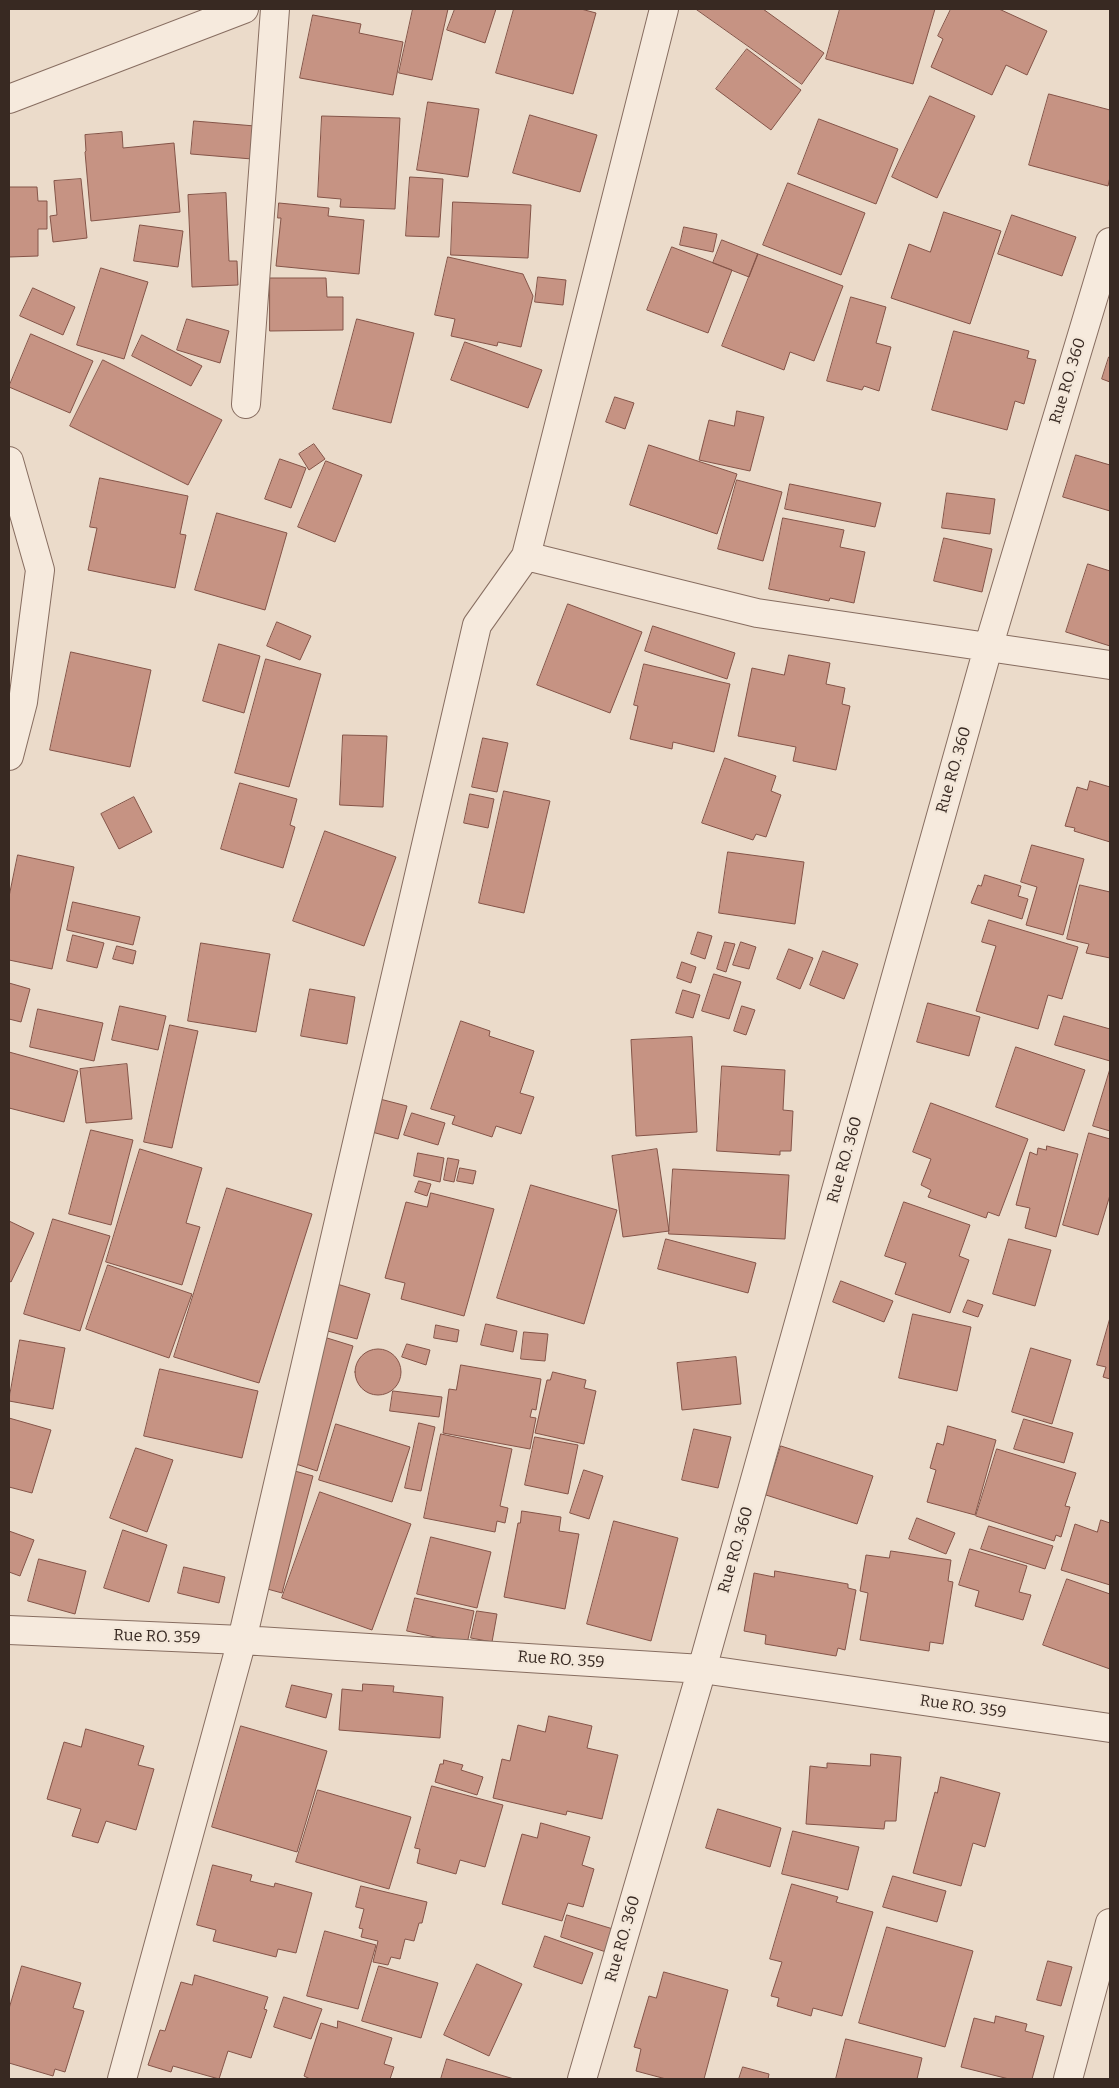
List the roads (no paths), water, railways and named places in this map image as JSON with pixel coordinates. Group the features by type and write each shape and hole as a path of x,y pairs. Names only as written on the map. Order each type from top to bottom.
{"street":[{"path":"9,99 244,9"},
{"path":"246,404 276,9"},
{"path":"122,2079 242,1640 477,626 526,556 664,9"},
{"name":"Rue RO. 360","path":"582,2079 702,1669 988,648 1110,242"},
{"path":"9,460 40,570 23,702 9,756"},
{"path":"526,556 757,613 1110,665"},
{"name":"Rue RO. 359","path":"9,1630 242,1640 702,1669 1110,1728"},
{"path":"1068,2079 1110,1923"}]}
